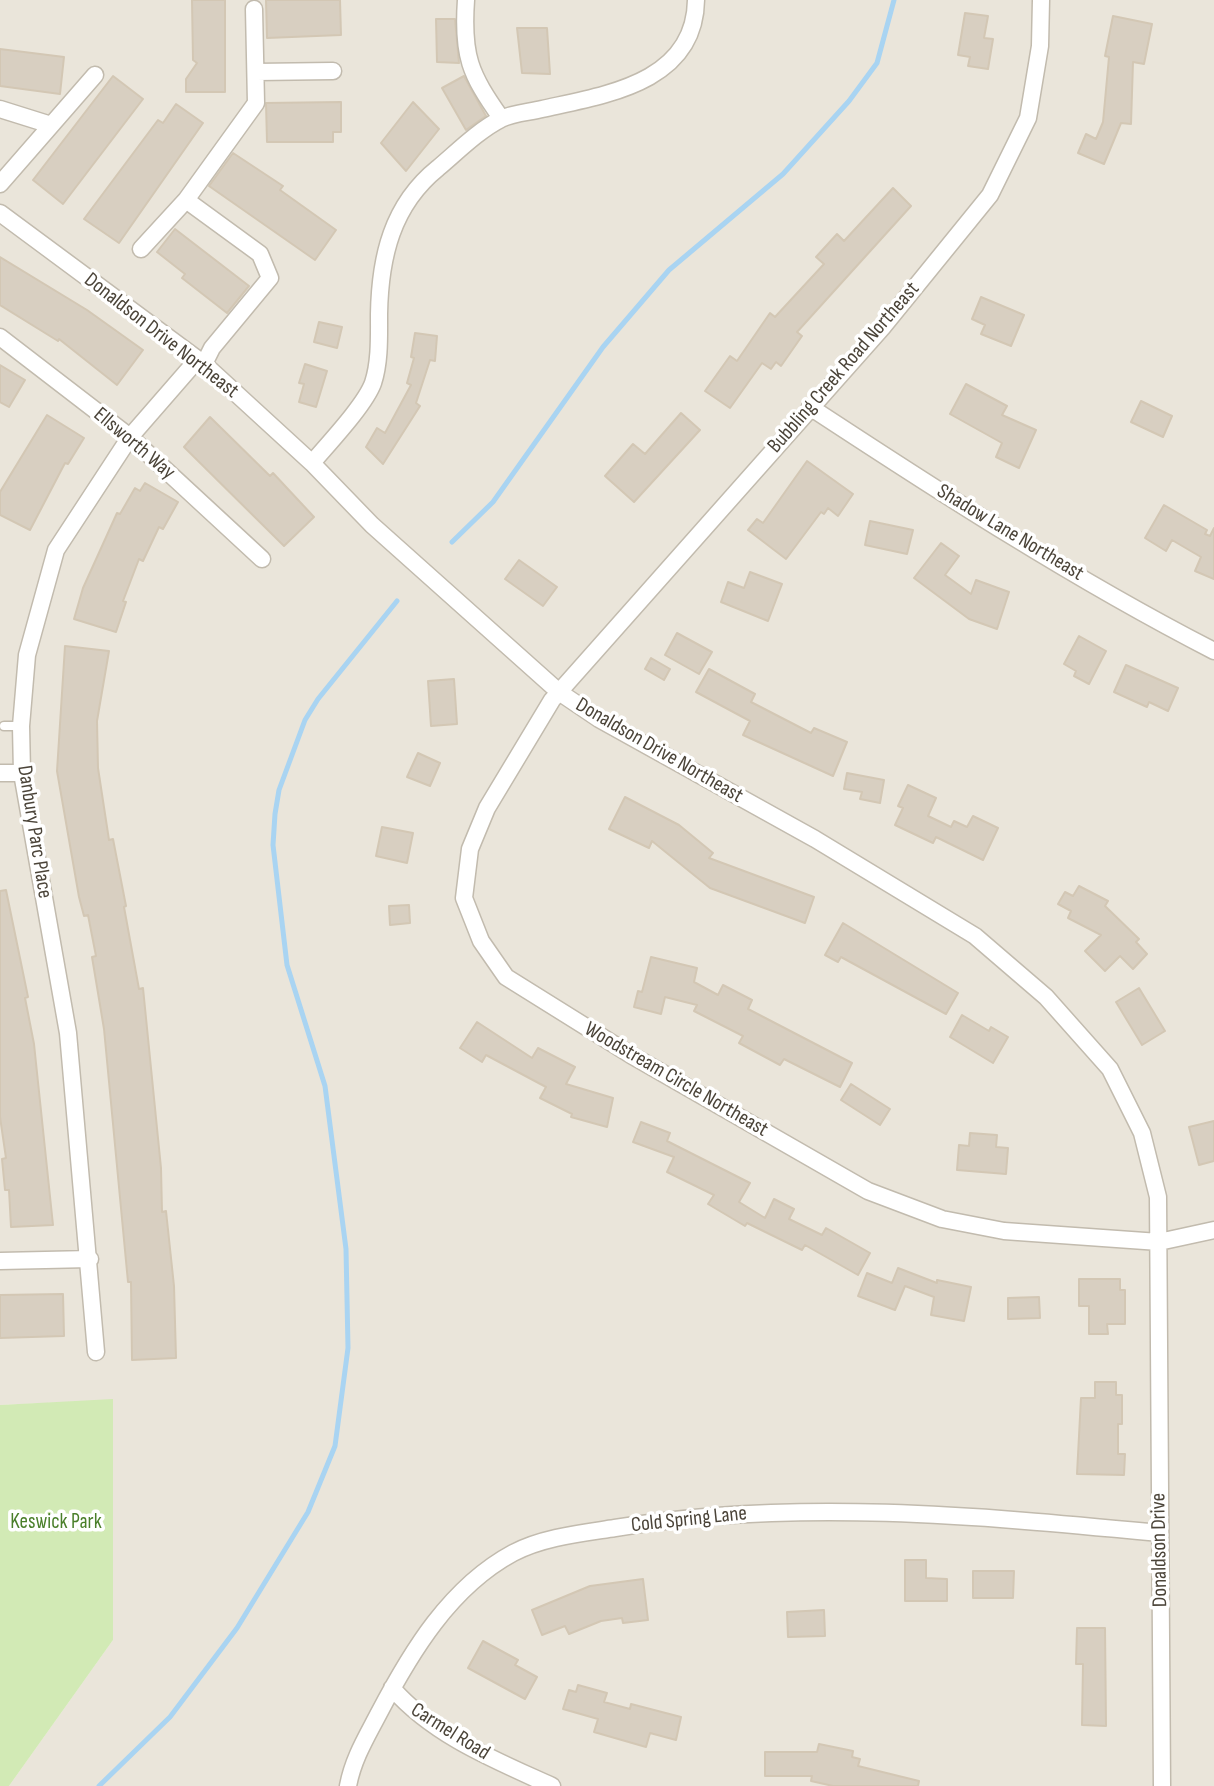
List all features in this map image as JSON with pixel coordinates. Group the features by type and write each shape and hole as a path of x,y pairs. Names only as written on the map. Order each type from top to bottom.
{"street":[{"path":"467,0 467,49 474,80 501,118"},
{"path":"312,463 373,384 379,341 379,287 388,242 397,215 413,190 501,118 573,102 649,80 666,66 686,41 696,0"},
{"name":"Bubbling Creek Road Northeast","path":"559,692 882,328 990,195 1028,118 1040,46 1041,0"},
{"path":"141,249 186,200 256,103 254,9"},
{"path":"256,72 333,71"},
{"path":"0,184 95,75"},
{"path":"0,109 51,124"},
{"name":"Danbury Parc Place","path":"96,1352 90,1259 68,1033 22,773 21,726 27,655 56,550 130,437 200,362 270,278 260,254 186,200"},
{"name":"Donaldson Drive Northeast","path":"0,213 200,362 312,463 372,525 559,692 599,719 815,839 975,936 1046,997 1110,1069 1142,1133 1158,1197 1157,1314"},
{"name":"Ellsworth Way","path":"0,337 130,437 262,559"},
{"name":"Shadow Lane Northeast","path":"810,407 896,464 1141,612 1214,651"},
{"name":"Woodstream Circle Northeast","path":"559,692 487,807 470,849 464,898 481,941 506,977 631,1055 868,1191 942,1219 1004,1231 1159,1242 1214,1230"},
{"path":"0,773 22,773"},
{"path":"0,1261 90,1259"},
{"name":"Donaldson Drive","path":"1157,1314 1162,1786"},
{"name":"Cold Spring Lane","path":"348,1786 353,1760 392,1688 432,1624 475,1579 514,1553 570,1535 669,1519 730,1514 972,1516 1160,1533"},
{"name":"Carmel Road","path":"392,1688 412,1711 475,1752 552,1786"}],"lane":[{"path":"4,726 21,726"}],"shaded area":[{"path":"0,0 1214,0 1214,1786 9,1786 113,1640 113,1400 0,1405"}],"green space":[{"name":"Keswick Park","path":"113,1399 113,1640 9,1786 0,1786 0,1405"}],"building":[{"path":"192,0 225,0 225,92 186,92 186,79 197,63 193,60"},
{"path":"266,0 340,0 341,35 267,38"},
{"path":"965,13 988,16 984,38 993,39 988,69 968,66 970,57 958,55"},
{"path":"1113,16 1152,24 1144,64 1133,62 1131,124 1121,123 1104,164 1078,153 1086,134 1096,139 1103,122 1109,57 1105,56"},
{"path":"436,19 455,19 459,63 437,62"},
{"path":"517,28 547,28 550,74 522,73"},
{"path":"0,49 64,57 60,94 0,86"},
{"path":"113,76 143,99 63,204 33,180"},
{"path":"464,76 486,116 466,130 442,88"},
{"path":"341,102 341,132 333,132 333,142 267,142 266,103"},
{"path":"413,102 439,129 406,171 381,143"},
{"path":"176,104 203,123 119,243 84,219 158,120 163,123"},
{"path":"233,153 283,186 280,190 336,230 315,260 209,186"},
{"path":"893,188 911,206 797,332 802,336 781,366 776,362 771,369 762,363 730,408 705,391 730,356 737,361 770,313 775,317 824,264 816,257 837,234 844,241"},
{"path":"175,229 249,286 227,313 182,278 185,274 157,252"},
{"path":"0,257 87,310 143,350 117,385 59,339 58,341 0,305"},
{"path":"981,297 1024,315 1011,346 981,334 985,325 972,319"},
{"path":"319,322 342,327 337,348 314,342"},
{"path":"415,333 437,336 435,361 430,360 416,403 420,406 383,464 366,447 377,428 385,433 411,385 407,383 414,358 411,357"},
{"path":"305,364 327,371 316,407 299,402 304,384 299,383"},
{"path":"0,365 25,380 9,407 0,402"},
{"path":"966,384 1007,406 1002,415 1036,430 1019,468 996,457 1002,443 950,414"},
{"path":"1141,401 1172,416 1163,437 1131,422"},
{"path":"681,413 700,430 634,502 605,476 633,444 645,454"},
{"path":"47,415 84,438 68,464 65,463 30,530 0,515 0,492"},
{"path":"210,417 270,476 273,473 314,517 284,546 184,447"},
{"path":"807,461 853,494 838,516 828,508 824,514 821,512 786,559 748,530 757,519 763,523"},
{"path":"145,483 178,502 163,529 159,527 143,561 139,559 123,601 126,602 116,632 74,619 83,588 117,513 120,514 135,488 140,491"},
{"path":"1164,505 1207,530 1205,534 1210,536 1214,528 1214,579 1195,571 1201,557 1172,540 1166,551 1145,538"},
{"path":"870,521 913,530 907,554 865,545"},
{"path":"941,543 959,556 945,575 971,594 976,580 1009,592 997,629 969,619 914,578"},
{"path":"519,560 557,587 543,606 505,579"},
{"path":"750,572 782,584 768,621 721,602 728,582 744,588"},
{"path":"677,633 712,652 699,674 665,655"},
{"path":"1079,636 1106,651 1089,684 1074,676 1076,671 1064,664"},
{"path":"65,646 109,651 97,721 98,768 109,840 113,839 126,906 124,907 139,989 143,988 161,1168 162,1212 166,1211 174,1286 176,1358 132,1360 131,1282 128,1282 104,1029 92,957 96,956 88,915 84,916 79,897 57,771"},
{"path":"651,658 670,669 664,680 645,669"},
{"path":"1126,665 1178,688 1168,711 1149,702 1147,707 1114,692"},
{"path":"709,669 755,694 751,702 811,733 814,728 847,742 833,776 743,735 750,721 696,692"},
{"path":"454,679 457,724 431,726 428,681"},
{"path":"418,753 440,763 430,786 407,777"},
{"path":"847,773 884,780 880,803 860,799 862,792 844,789"},
{"path":"908,785 936,798 928,816 951,827 954,821 967,827 973,816 998,828 983,860 936,837 933,843 895,825 903,808 898,806"},
{"path":"625,797 679,825 713,853 709,858 814,897 805,923 710,888 652,841 649,848 609,829"},
{"path":"382,827 413,833 407,863 376,856"},
{"path":"1079,886 1108,901 1105,906 1139,939 1136,942 1147,954 1133,969 1120,956 1105,971 1085,951 1101,935 1068,918 1071,911 1058,904 1065,892 1073,896"},
{"path":"6,890 28,997 25,998 34,1044 53,1225 11,1227 9,1190 5,1190 2,1159 6,1158 0,1117 0,891"},
{"path":"409,905 410,923 390,925 389,906"},
{"path":"843,923 958,993 946,1014 841,957 838,962 825,955"},
{"path":"651,957 697,968 694,982 718,995 723,985 752,1000 748,1009 852,1063 840,1087 784,1059 780,1065 739,1043 743,1036 694,1011 697,1005 665,997 661,1014 634,1007 638,991 642,992"},
{"path":"1139,988 1165,1031 1142,1045 1116,1002"},
{"path":"962,1015 989,1031 991,1027 1008,1037 993,1063 950,1037"},
{"path":"477,1022 532,1058 538,1048 575,1067 566,1084 613,1098 607,1127 571,1117 572,1114 540,1098 546,1087 486,1055 482,1062 460,1048"},
{"path":"851,1084 890,1109 880,1125 841,1100"},
{"path":"1214,1121 1214,1161 1199,1165 1189,1127"},
{"path":"641,1122 670,1133 667,1141 750,1183 739,1202 765,1218 774,1199 794,1209 789,1219 822,1235 826,1228 870,1253 858,1275 805,1245 802,1250 747,1223 745,1226 708,1204 714,1195 667,1172 674,1157 633,1142"},
{"path":"970,1133 997,1135 996,1147 1008,1148 1006,1174 957,1170 959,1145 969,1146"},
{"path":"898,1268 937,1283 937,1280 971,1287 964,1321 931,1315 934,1297 905,1286 895,1310 858,1296 867,1273 892,1283"},
{"path":"1079,1279 1120,1279 1120,1290 1125,1290 1125,1324 1107,1324 1108,1334 1089,1334 1089,1306 1079,1306"},
{"path":"63,1294 64,1336 0,1338 0,1295"},
{"path":"1039,1297 1040,1318 1008,1319 1008,1298"},
{"path":"1095,1382 1116,1382 1116,1395 1122,1395 1118,1454 1125,1454 1124,1475 1077,1474 1081,1398 1095,1398"},
{"path":"905,1560 926,1560 926,1578 947,1579 947,1601 905,1601"},
{"path":"973,1571 1014,1571 1013,1598 973,1598"},
{"path":"643,1579 648,1620 623,1623 622,1618 601,1621 569,1634 565,1626 542,1635 532,1610 590,1586"},
{"path":"824,1610 825,1636 788,1637 787,1612"},
{"path":"1077,1628 1105,1628 1106,1726 1082,1725 1083,1664 1076,1664"},
{"path":"483,1641 518,1660 515,1665 537,1677 525,1699 468,1668"},
{"path":"578,1685 607,1693 604,1702 630,1709 631,1704 681,1717 676,1740 650,1733 646,1747 594,1732 598,1719 563,1709 569,1690 576,1692"},
{"path":"819,1744 853,1751 852,1757 860,1759 858,1766 919,1781 918,1786 833,1786 811,1781 812,1776 765,1776 765,1752 817,1752"}],"waterway":[{"path":"452,542 493,502 603,347 669,270 783,174 849,101 877,63 894,0"},
{"path":"99,1786 170,1717 237,1628 308,1512 335,1446 348,1348 346,1249 325,1086 287,965 273,845 275,814 279,790 305,720 318,699 397,601"}]}
